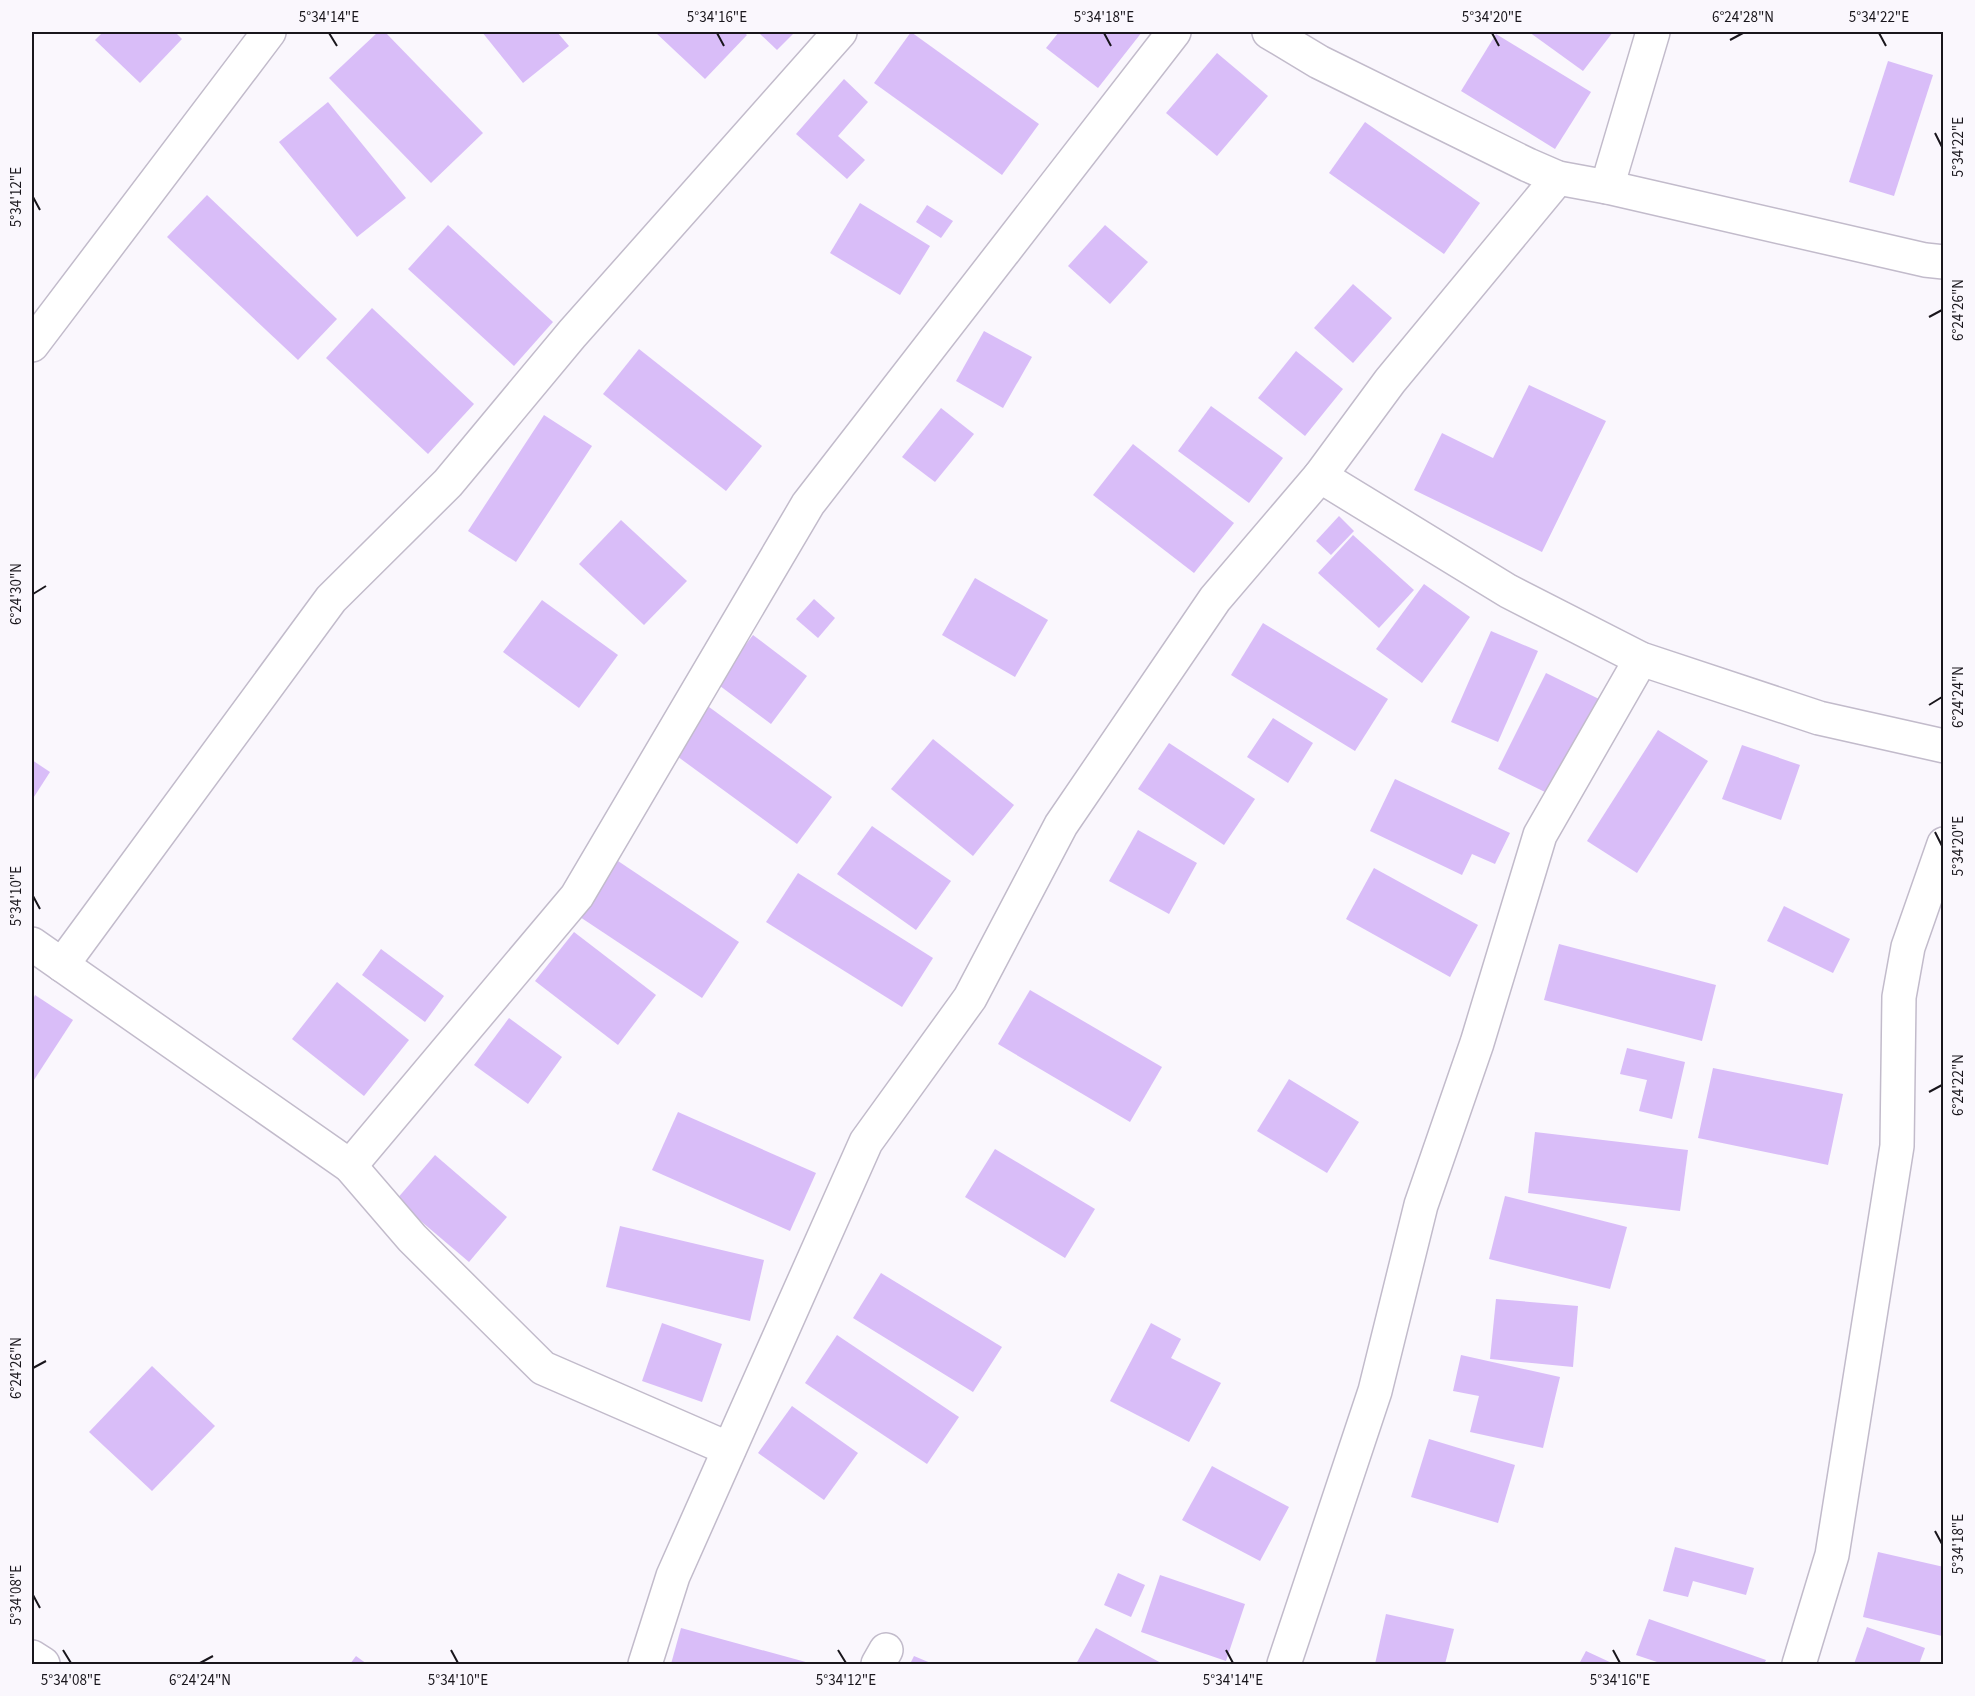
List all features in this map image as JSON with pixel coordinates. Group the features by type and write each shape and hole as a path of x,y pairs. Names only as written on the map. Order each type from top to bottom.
{"street":[{"path":"32,345 269,32"},
{"path":"62,965 332,598 448,483 572,334 840,32"},
{"path":"350,1166 577,896 808,504 1174,32"},
{"path":"1269,32 1319,62 1558,177 1925,260 1944,262"},
{"path":"1607,187 1653,32"},
{"path":"645,1665 673,1575 866,1142 970,998 1061,825 1215,599 1320,476 1390,381 1558,177"},
{"path":"1320,476 1508,591 1641,659 1819,718 1944,746"},
{"path":"1284,1665 1375,1391 1421,1205 1478,1043 1540,836 1641,659"},
{"path":"1799,1665 1832,1555 1897,1146 1899,997 1908,947 1944,844"},
{"path":"32,944 350,1166 412,1238 543,1368 729,1449"},
{"path":"32,1657 43,1665"}],"building":[{"path":"103,32 175,32 182,39 140,83 95,40"},
{"path":"378,32 385,32 483,133 431,183 329,78"},
{"path":"482,32 557,32 569,46 523,83"},
{"path":"655,32 743,32 747,35 705,79"},
{"path":"758,32 795,32 777,50"},
{"path":"911,32 1039,124 1002,175 874,83"},
{"path":"1059,32 1142,32 1098,88 1046,48"},
{"path":"1529,32 1613,32 1583,71"},
{"path":"1496,34 1591,92 1555,149 1461,91"},
{"path":"1217,53 1268,96 1217,156 1166,113"},
{"path":"1888,61 1933,75 1894,196 1849,182"},
{"path":"844,79 868,102 838,136 865,160 847,179 796,134"},
{"path":"328,102 406,198 357,237 279,142"},
{"path":"1365,122 1480,203 1444,254 1329,173"},
{"path":"207,195 337,319 298,360 167,237"},
{"path":"860,203 930,246 900,295 830,253"},
{"path":"927,205 953,221 941,238 916,222"},
{"path":"448,225 553,322 514,366 408,269"},
{"path":"1105,225 1148,262 1110,304 1068,266"},
{"path":"1353,284 1392,318 1353,363 1314,328"},
{"path":"372,308 474,404 428,454 326,358"},
{"path":"984,331 1032,357 1003,408 956,381"},
{"path":"639,349 762,446 726,491 603,394"},
{"path":"1296,351 1343,389 1305,436 1258,398"},
{"path":"1529,385 1606,421 1542,552 1414,490 1442,433 1493,458"},
{"path":"1211,406 1283,458 1249,503 1178,451"},
{"path":"941,408 974,434 935,482 902,457"},
{"path":"544,415 592,446 516,562 468,531"},
{"path":"1133,444 1234,523 1194,573 1093,495"},
{"path":"1339,516 1354,531 1331,555 1316,541"},
{"path":"621,520 687,581 644,625 579,564"},
{"path":"1353,535 1414,590 1379,628 1318,573"},
{"path":"975,578 1048,620 1015,677 942,635"},
{"path":"1424,584 1470,617 1422,683 1376,649"},
{"path":"814,599 835,618 818,638 796,619"},
{"path":"542,600 618,655 579,708 503,652"},
{"path":"1263,623 1388,699 1355,751 1231,675"},
{"path":"1491,631 1538,651 1498,742 1451,722"},
{"path":"753,635 807,676 771,724 716,683"},
{"path":"1546,673 1601,700 1553,796 1498,769"},
{"path":"705,704 832,797 797,844 670,751"},
{"path":"1273,718 1313,743 1288,783 1247,757"},
{"path":"1658,730 1708,761 1637,873 1587,841"},
{"path":"933,739 1014,805 973,856 891,789"},
{"path":"1169,743 1255,799 1224,845 1138,789"},
{"path":"1742,745 1800,765 1781,820 1722,799"},
{"path":"32,760 50,772 32,800"},
{"path":"1395,779 1510,833 1495,864 1472,854 1462,875 1370,831"},
{"path":"872,826 951,881 916,930 837,874"},
{"path":"1138,830 1197,863 1169,914 1109,881"},
{"path":"618,861 739,942 702,998 580,917"},
{"path":"1374,868 1478,925 1450,977 1346,919"},
{"path":"798,873 933,958 902,1007 766,922"},
{"path":"1784,906 1850,939 1833,973 1767,941"},
{"path":"574,932 656,995 618,1045 535,981"},
{"path":"1559,944 1716,985 1702,1041 1544,1000"},
{"path":"381,949 444,996 425,1022 362,975"},
{"path":"337,982 409,1040 364,1096 292,1039"},
{"path":"1030,990 1162,1067 1130,1122 998,1044"},
{"path":"35,995 73,1020 32,1083 32,1002"},
{"path":"509,1018 562,1057 528,1104 474,1065"},
{"path":"1627,1048 1685,1062 1672,1119 1639,1111 1647,1080 1620,1074"},
{"path":"1713,1068 1843,1094 1828,1165 1698,1138"},
{"path":"1289,1079 1359,1122 1327,1173 1257,1131"},
{"path":"678,1112 816,1173 790,1231 652,1170"},
{"path":"1535,1132 1688,1150 1680,1211 1528,1193"},
{"path":"995,1149 1095,1209 1065,1258 965,1197"},
{"path":"435,1155 507,1217 469,1262 396,1200"},
{"path":"1505,1196 1627,1227 1610,1289 1489,1259"},
{"path":"620,1226 764,1260 750,1321 606,1287"},
{"path":"881,1273 1002,1347 973,1392 853,1318"},
{"path":"1496,1299 1578,1306 1573,1367 1490,1359"},
{"path":"662,1323 722,1344 702,1402 642,1381"},
{"path":"1151,1323 1181,1339 1171,1358 1221,1383 1189,1442 1110,1401"},
{"path":"837,1335 959,1417 927,1464 805,1383"},
{"path":"1461,1355 1560,1377 1543,1448 1470,1432 1479,1396 1453,1391"},
{"path":"152,1366 215,1426 152,1491 89,1432"},
{"path":"792,1406 858,1453 824,1500 758,1453"},
{"path":"1429,1439 1515,1465 1498,1523 1411,1497"},
{"path":"1212,1466 1289,1507 1260,1561 1182,1520"},
{"path":"1675,1547 1754,1568 1746,1595 1693,1581 1688,1597 1663,1591"},
{"path":"1878,1552 1944,1567 1942,1636 1863,1617"},
{"path":"1118,1573 1145,1585 1131,1617 1104,1605"},
{"path":"1160,1575 1245,1604 1226,1661 1141,1632"},
{"path":"1386,1614 1454,1629 1445,1664 1375,1664"},
{"path":"1649,1619 1766,1660 1764,1664 1663,1664 1636,1655"},
{"path":"1867,1627 1925,1648 1919,1664 1854,1664"},
{"path":"681,1628 813,1664 671,1664"},
{"path":"1096,1628 1163,1664 1076,1664"},
{"path":"1586,1651 1614,1664 1579,1664"},
{"path":"356,1656 367,1664 350,1664"},
{"path":"914,1656 933,1664 910,1664"}]}
